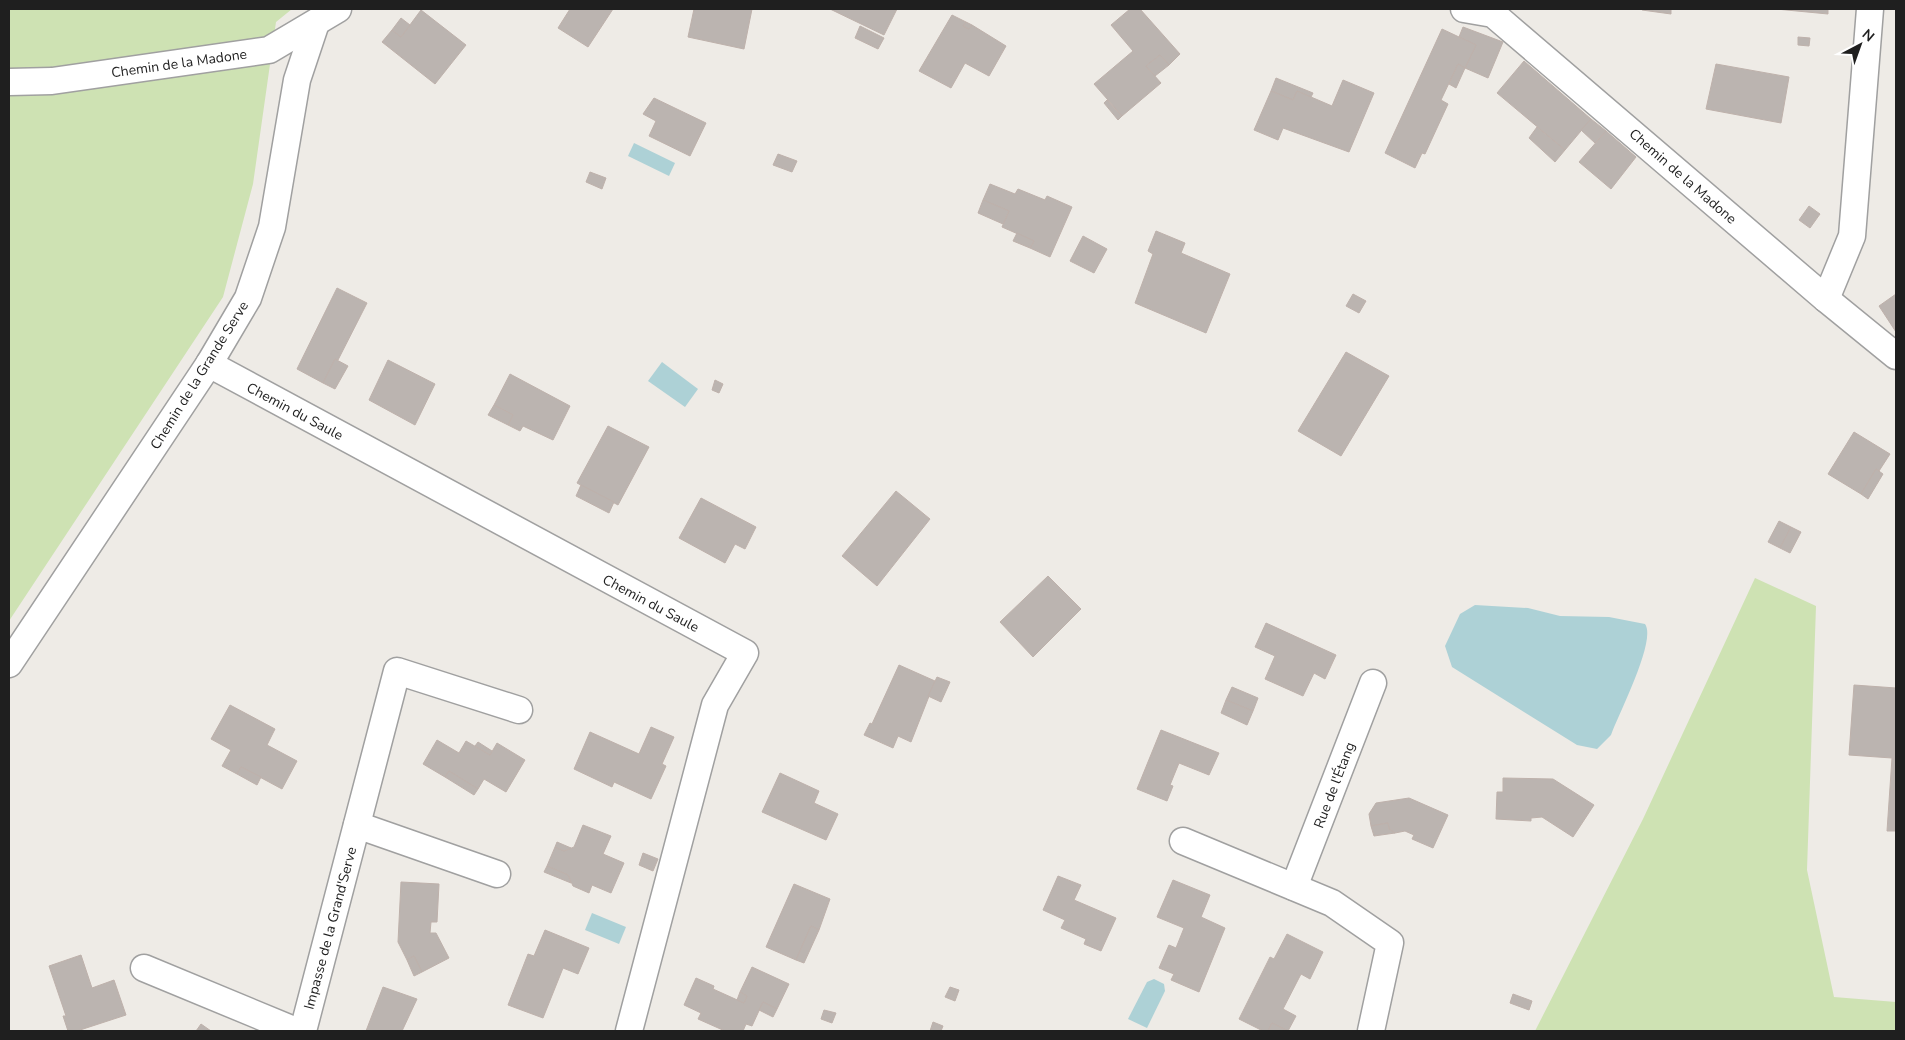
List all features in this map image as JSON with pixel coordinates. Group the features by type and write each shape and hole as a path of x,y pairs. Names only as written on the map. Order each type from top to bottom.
{"street":[{"name":"Chemin de la Madone","path":"9,82 52,81 269,50 338,9"},
{"name":"Chemin de la Madone","path":"1464,9 1493,14 1826,299 1896,356"},
{"path":"1826,299 1852,236 1870,9"},
{"name":"Chemin de la Grande Serve","path":"9,664 209,364 248,298 272,227 297,80 316,23"},
{"name":"Chemin du Saule","path":"209,364 745,653 715,705 629,1031"},
{"name":"Impasse de la Grand'Serve","path":"303,1031 397,672 519,710"},
{"name":"Rue de l'Étang","path":"1294,887 1373,683"},
{"path":"357,825 497,874"},
{"path":"1183,841 1332,903 1390,943 1371,1031"},
{"path":"144,968 296,1031"}],"green space":[{"path":"9,9 292,9 276,22 253,184 223,297 9,621"},
{"path":"1755,578 1816,606 1807,870 1834,997 1896,1002 1896,1031 1535,1031 1643,819"}],"water":[{"path":"634,143 675,163 669,176 628,156"},
{"path":"662,362 698,389 685,407 648,381"},
{"path":"1475,605 1528,608 1560,616 1609,617 1645,624 1647,633 1646,645 1635,678 1611,735 1597,749 1577,745 1452,667 1445,646 1460,614"},
{"path":"592,913 626,927 619,944 585,930"},
{"path":"1154,979 1164,984 1165,991 1147,1028 1128,1019 1147,982"}],"building":[{"path":"570,9 613,9 588,47 558,28"},
{"path":"694,9 752,9 744,49 688,37"},
{"path":"830,9 897,9 884,35"},
{"path":"1130,9 1140,9 1180,54 1169,65 1160,55 1146,66 1161,83 1122,116 1094,84 1133,51 1111,25"},
{"path":"1671,9 1671,14 1642,10"},
{"path":"1776,9 1828,9 1828,14"},
{"path":"421,10 466,45 435,84 382,42 392,30 401,37"},
{"path":"952,15 966,22 963,26 969,29 972,25 1006,46 989,76 965,63 951,88 919,71"},
{"path":"401,18 410,25 401,37 392,30"},
{"path":"966,22 972,25 969,29 963,26"},
{"path":"860,26 884,38 878,49 855,38"},
{"path":"1463,27 1503,42 1488,78 1465,68 1476,45 1459,37"},
{"path":"1442,29 1476,45 1465,68 1458,64 1441,100 1448,104 1425,154 1422,153 1415,168 1385,153"},
{"path":"1798,37 1810,38 1809,46 1798,45"},
{"path":"1160,55 1169,65 1155,76 1146,66"},
{"path":"1524,61 1591,119 1565,150 1497,93"},
{"path":"1458,64 1465,68 1456,88 1449,84"},
{"path":"1716,64 1789,77 1781,123 1706,109"},
{"path":"1276,78 1313,93 1311,97 1297,91 1293,100 1271,91"},
{"path":"1343,80 1374,93 1349,152 1283,128 1278,140 1254,130 1271,91 1293,100 1297,91 1332,106"},
{"path":"654,98 706,123 690,156 649,136 656,121 643,114"},
{"path":"1107,100 1122,116 1118,120 1104,103"},
{"path":"1591,119 1606,131 1595,143 1581,130"},
{"path":"1537,127 1565,150 1555,162 1529,138"},
{"path":"1606,131 1636,157 1611,189 1579,162"},
{"path":"778,154 797,161 792,172 773,165"},
{"path":"590,172 606,178 602,189 586,182"},
{"path":"990,184 1015,194 1018,189 1045,200 1047,196 1072,207 1050,257 1030,248 1034,241 1002,227 1009,211 983,200"},
{"path":"983,200 1009,211 1003,224 978,213"},
{"path":"1809,206 1820,214 1810,228 1799,220"},
{"path":"1156,231 1185,243 1181,253 1230,274 1206,333 1135,303 1153,254 1148,251"},
{"path":"1017,233 1034,241 1030,248 1013,241"},
{"path":"1083,236 1107,249 1094,273 1070,261"},
{"path":"337,288 367,303 338,360 335,359 323,383 297,369"},
{"path":"1353,294 1366,301 1359,313 1346,306"},
{"path":"1896,294 1896,332 1879,306"},
{"path":"1346,352 1389,376 1341,456 1298,431"},
{"path":"335,359 348,366 335,389 323,383"},
{"path":"388,360 435,384 415,425 369,400"},
{"path":"510,374 570,406 553,440 523,426 520,431 508,425 513,415 494,405"},
{"path":"715,380 723,384 719,393 712,390"},
{"path":"494,405 513,415 508,425 488,415"},
{"path":"608,426 649,447 618,505 577,483"},
{"path":"1854,432 1890,454 1879,471 1876,469 1861,494 1828,474"},
{"path":"1876,469 1883,474 1868,499 1861,494"},
{"path":"581,485 614,502 609,513 576,496"},
{"path":"896,491 930,519 877,586 842,556"},
{"path":"701,498 756,527 745,549 735,544 725,563 679,538"},
{"path":"1779,521 1791,527 1780,548 1768,542"},
{"path":"1791,527 1801,532 1790,553 1780,548"},
{"path":"1048,576 1081,609 1033,657 1000,622"},
{"path":"1266,623 1336,655 1325,679 1314,673 1303,696 1265,679 1275,656 1255,647"},
{"path":"899,665 935,681 911,742 898,736 893,748 864,735 870,723 872,724"},
{"path":"937,677 950,682 941,702 928,696"},
{"path":"1854,685 1896,688 1896,831 1887,831 1892,758 1849,755"},
{"path":"1232,687 1258,698 1253,711 1226,700"},
{"path":"1226,700 1253,711 1247,725 1221,713"},
{"path":"230,705 275,729 267,745 297,761 282,789 241,767 237,774 222,766 231,750 211,739"},
{"path":"651,727 674,737 662,764 666,766 651,799 614,782 612,787 574,769 590,732 639,754"},
{"path":"1161,730 1219,753 1209,775 1179,763 1170,785 1173,786 1167,801 1137,789"},
{"path":"437,740 459,753 466,741 490,755 497,743 525,760 506,792 484,779 478,789 449,771 445,777 423,764"},
{"path":"478,742 492,751 490,755 475,746"},
{"path":"241,767 261,777 257,785 237,774"},
{"path":"449,771 478,789 474,795 445,777"},
{"path":"780,773 819,791 814,803 838,814 826,840 762,812"},
{"path":"1503,778 1553,779 1594,805 1573,837 1542,817 1531,818 1531,821 1496,819 1497,792 1503,792"},
{"path":"1409,798 1448,815 1433,848 1412,839 1414,835 1405,831 1395,833 1389,829 1388,823 1371,826 1369,814 1376,803"},
{"path":"1388,823 1389,829 1395,833 1374,836 1371,826"},
{"path":"583,825 611,836 603,854 624,863 611,893 592,885 589,893 573,886 568,875 547,866 555,847 564,851 574,847"},
{"path":"557,842 571,848 564,851 555,847"},
{"path":"643,853 658,859 653,871 639,865"},
{"path":"547,866 568,875 571,883 544,872"},
{"path":"1058,876 1081,885 1074,900 1116,918 1101,951 1084,944 1086,939 1061,928 1065,920 1043,910"},
{"path":"1173,880 1210,895 1201,917 1225,928 1199,992 1171,980 1174,974 1159,968 1169,945 1176,948 1184,928 1157,917"},
{"path":"401,882 439,884 437,922 431,922 430,933 436,933 449,958 422,972 414,956 407,960 398,942"},
{"path":"794,884 830,899 819,930 811,926 796,960 766,947"},
{"path":"811,926 819,930 804,963 796,960"},
{"path":"545,930 589,948 578,974 563,968 543,1018 508,1005 528,954 534,956"},
{"path":"1287,934 1323,952 1310,979 1301,974 1283,1009 1296,1016 1288,1031 1272,1023 1268,1031 1263,1031 1239,1019 1270,957 1274,959"},
{"path":"81,955 92,988 114,980 126,1015 77,1031 68,1031 63,1016 66,1016 49,966"},
{"path":"414,956 422,972 414,976 407,960"},
{"path":"752,967 789,984 777,1009 763,1002 752,1026 746,1024 743,1031 725,1031 698,1019 701,1013 684,1005 696,978 714,986 713,989 744,1003 747,996 740,992"},
{"path":"383,987 417,999 402,1031 366,1031"},
{"path":"950,987 959,990 955,1001 945,997"},
{"path":"740,992 747,996 744,1003 737,1000"},
{"path":"1513,994 1532,1001 1529,1010 1510,1003"},
{"path":"763,1002 777,1009 773,1017 759,1010"},
{"path":"824,1010 836,1013 832,1023 821,1019"},
{"path":"933,1022 943,1026 941,1031 930,1031"},
{"path":"1272,1023 1288,1031 1268,1031"},
{"path":"201,1024 211,1031 196,1031"}]}
